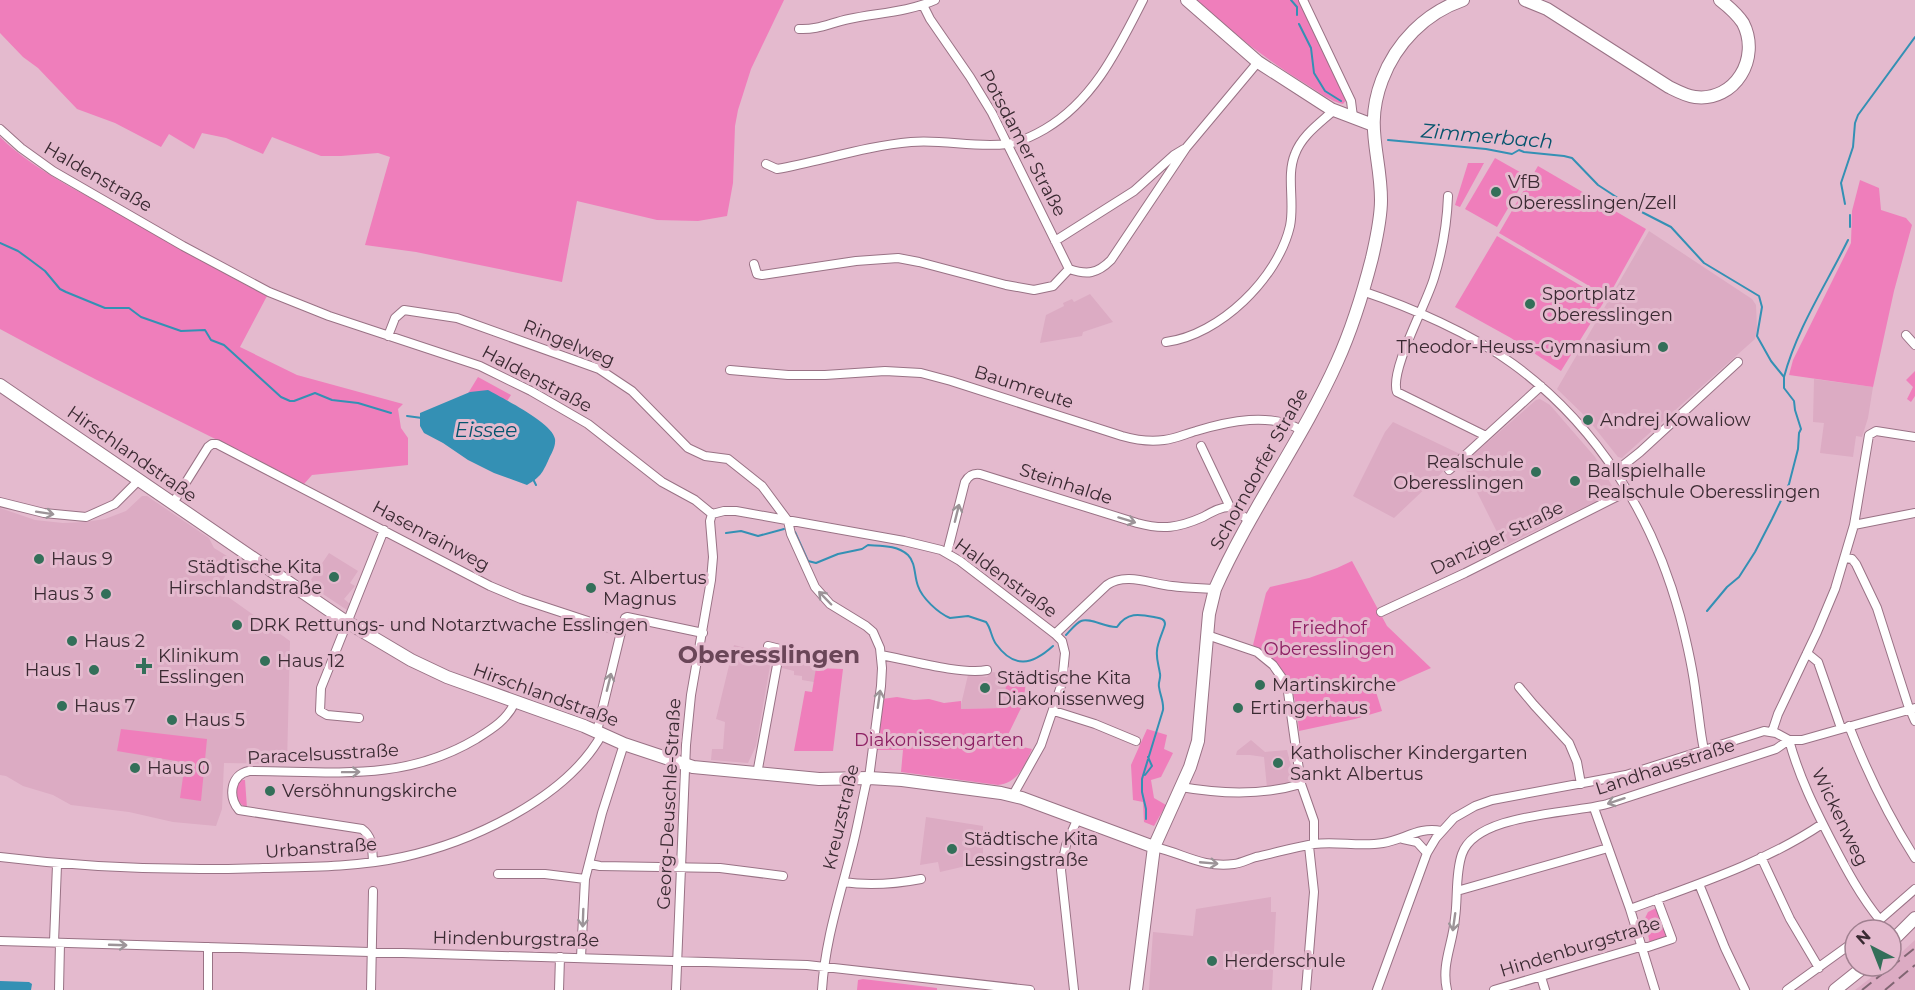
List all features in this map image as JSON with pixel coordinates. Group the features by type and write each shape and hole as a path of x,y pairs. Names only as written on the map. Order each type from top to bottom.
{"street":[{"path":"799,29 814,30 849,19 923,5 935,0"},
{"path":"766,164 777,169 914,141 1007,144 1020,141 1053,123 1078,103 1112,58 1143,0"},
{"path":"1187,0 1258,62 1334,110 1373,125"},
{"path":"1303,0 1351,101 1353,117"},
{"name":"Schorndorfer Straße","path":"1136,990 1154,847 1190,767 1198,741 1209,614 1215,589 1337,362 1362,291 1377,237 1381,201 1373,125 1377,95 1394,54 1405,39 1419,25 1443,9 1463,0"},
{"path":"1525,0 1547,9 1669,87 1685,95 1701,97 1718,94 1729,88 1740,76 1748,59 1745,28 1737,15 1720,0"},
{"name":"Potsdamer Straße","path":"923,5 981,95 1069,269"},
{"path":"754,264 757,274 762,275 856,261 898,258 1034,290 1053,285 1069,269 1087,274 1099,271 1105,266 1171,173 1186,148 1258,62"},
{"path":"1166,342 1191,336 1219,319 1242,301 1270,271 1280,254 1290,226 1291,172 1295,152 1306,135 1334,110"},
{"name":"Haldenstraße","path":"0,129 21,148 53,171 269,292 329,316 480,366 540,396 588,424 662,482 695,500 712,514 724,511 736,512 904,541 947,553 1056,634"},
{"path":"1134,190 1174,155 1186,148"},
{"path":"1055,241 1134,190 1171,173"},
{"path":"1448,196 1447,218 1436,271 1421,315 1401,361 1395,384 1397,392 1486,436"},
{"path":"1362,291 1421,315 1486,346 1513,364 1541,386 1580,425 1616,471 1648,528 1680,614 1694,677 1704,750"},
{"name":"Ringelweg","path":"388,336 397,314 408,310 457,318 548,350 599,369 617,380 632,391 688,448 705,456 728,459"},
{"path":"1906,335 1915,345"},
{"path":"1616,471 1640,452 1738,362"},
{"name":"Baumreute","path":"730,370 788,375 885,371 921,374 951,381 1122,436 1141,440 1163,441 1210,427 1243,421 1287,423 1301,430"},
{"name":"Hirschlandstraße","path":"0,385 348,622 434,672 600,732 624,744 685,764 720,770 819,779 869,778 926,783 1013,795 1076,823 1154,847"},
{"path":"1449,470 1541,386"},
{"path":"1772,732 1778,714 1833,595 1854,525 1868,437 1876,431 1915,437"},
{"name":"Hasenrainweg","path":"173,503 208,447 217,444 505,593 621,632"},
{"path":"1201,446 1230,507 1250,521"},
{"name":"Kreuzstraße","path":"728,459 762,486 788,521 791,534 815,587 830,604 873,632 881,655 881,686 869,778 835,909 824,966 822,990"},
{"name":"Steinhalde","path":"947,553 965,482 974,473 1159,528 1183,525 1220,508 1230,507"},
{"path":"0,502 50,514 81,517 119,501 139,480"},
{"name":"Danziger Straße","path":"1380,612 1465,573 1628,491"},
{"path":"1854,525 1915,513"},
{"name":"Georg-Deuschle-Straße","path":"676,990 689,706 703,633 712,568 712,514"},
{"path":"358,718 327,715 319,710 321,688 384,531"},
{"path":"1845,558 1856,564 1872,597 1913,709 1915,721"},
{"path":"1013,795 1037,755 1062,683 1065,653 1062,642 1056,634 1107,585 1117,580 1134,579 1172,586 1215,589"},
{"path":"600,732 625,618 703,633"},
{"path":"1207,635 1257,652 1273,665 1283,677 1289,690 1301,784 1314,821 1311,845 1314,892 1306,990"},
{"path":"757,774 780,649 768,646"},
{"path":"1807,653 1818,662 1845,727 1894,823 1915,858"},
{"path":"881,655 937,666 987,670"},
{"path":"1519,687 1569,743 1577,762 1581,784"},
{"name":"Paracelsusstraße","path":"373,861 371,841 362,829 239,810 232,798 236,778 243,773 382,771 425,762 455,750 491,729 509,715 516,702"},
{"name":"Landhausstraße","path":"1447,990 1444,969 1454,926 1462,854 1469,840 1480,832 1495,826 1553,812 1594,808 1776,749 1789,740 1802,740 1913,709"},
{"path":"1054,711 1095,724 1136,741"},
{"path":"1377,990 1427,853 1441,831 1460,815 1485,802 1626,775 1764,731 1789,740"},
{"name":"Urbanstraße","path":"0,857 57,865 140,869 233,869 307,867 402,857 441,847 508,818 572,772 592,751 600,732"},
{"name":"Wickenweg","path":"1789,740 1802,782 1822,824 1849,874 1879,918"},
{"path":"581,957 585,879 624,744"},
{"path":"1181,787 1241,794 1301,784"},
{"path":"1594,808 1630,909 1655,990"},
{"path":"1074,990 1060,870 1066,845 1076,823"},
{"path":"1630,909 1699,884 1761,857 1822,824"},
{"path":"1154,847 1192,861 1233,864 1311,845 1382,843 1403,839 1422,831 1441,831"},
{"path":"1403,839 1417,842 1427,853"},
{"path":"1458,891 1608,849"},
{"path":"1761,857 1790,919 1819,968"},
{"path":"590,864 720,868 783,876"},
{"path":"57,865 59,990"},
{"path":"498,874 545,874 585,879"},
{"path":"843,882 894,884 921,879"},
{"path":"1699,884 1745,990"},
{"path":"1882,918 1915,889"},
{"path":"371,990 373,891"},
{"name":"Hindenburgstraße","path":"1494,990 1672,939 1658,899"},
{"path":"1903,930 1915,918"},
{"name":"Hindenburgstraße","path":"0,941 824,966 1030,990"},
{"path":"208,947 208,990"},
{"path":"1787,990 1843,950"},
{"path":"559,990 560,957"},
{"path":"1541,976 1545,990"},
{"path":"1835,990 1850,978"}],"shaded area":[{"name":"Theodor-Heuss-Gymnasium","path":"1649,231 1752,299 1756,305 1757,328 1755,339 1622,458 1618,457 1586,417 1557,389"},
{"path":"1090,294 1113,322 1083,332 1082,336 1040,343 1046,315 1064,306 1063,303 1072,299 1074,302"},
{"path":"1814,379 1873,387 1868,418 1862,437 1856,436 1853,457 1820,453 1824,423 1813,422"},
{"name":"Realschule Oberesslingen","path":"1540,399 1550,405 1595,457 1614,489 1609,495 1504,546 1463,464 1449,466 1394,518 1353,496 1385,432 1393,422 1460,454 1474,454"},
{"name":"Klinikum Esslingen","path":"142,496 147,496 209,538 214,548 235,561 217,589 290,641 287,764 224,763 222,809 216,826 173,822 129,812 71,805 53,795 23,786 0,775 0,508 35,520 63,523 85,522 105,519 126,511"},
{"name":"Städtische Kita Hirschlandstraße","path":"329,553 358,571 350,583 355,586 344,599 350,604 347,610 308,584"},
{"path":"734,645 768,654 770,666 756,746 748,763 711,760 712,749 723,749 725,722 716,719"},
{"path":"795,650 799,651 798,654 815,657 812,670 816,671 814,682 802,680 802,676 794,675 794,671 782,668 784,652 794,654"},
{"name":"Städtische Kita Diakonissenweg","path":"991,672 1009,674 1005,691 1008,703 1003,708 960,709 968,675 987,677"},
{"name":"Katholischer Kindergarten Sankt Albertus","path":"1251,740 1265,752 1287,750 1293,773 1285,785 1267,788 1264,757 1236,755 1237,751"},
{"name":"Städtische Kita Lessingstraße","path":"926,817 983,826 983,859 940,872 938,862 920,865"},
{"name":"Herderschule","path":"1271,897 1271,912 1276,912 1272,990 1149,990 1153,932 1193,936 1196,909"},
{"path":"1915,940 1915,990 1855,990 1870,978 1903,978 1903,951"}],"green space":[{"path":"0,0 784,0 751,69 738,110 735,126 733,183 727,216 698,221 657,220 577,201 562,282 416,252 365,245 390,157 378,153 321,156 272,137 263,154 226,138 202,133 194,149 169,134 161,147 115,123 77,109 0,33"},
{"path":"1197,0 1301,0 1347,99 1343,104 1334,101 1279,67"},
{"path":"0,137 15,151 66,185 267,296 240,347 297,375 403,404 398,409 401,428 408,438 408,465 312,475 304,484 0,329"},
{"name":"VfB Oberesslingen/Zell","path":"1495,158 1527,176 1497,227 1465,209"},
{"path":"1468,163 1484,163 1460,207 1455,205"},
{"path":"1538,166 1646,229 1608,297 1499,233"},
{"path":"1860,180 1879,188 1881,210 1906,218 1912,225 1894,291 1873,387 1789,375 1793,360 1851,243 1852,211"},
{"name":"Sportplatz Oberesslingen","path":"1497,236 1605,300 1561,371 1511,338 1455,307"},
{"path":"1915,371 1915,396 1911,402 1907,399 1913,387 1906,380"},
{"path":"478,377 511,395 488,431 456,413"},
{"name":"Friedhof Oberesslingen","path":"1352,561 1387,626 1431,668 1376,692 1382,711 1299,731 1296,703 1288,681 1275,663 1253,645 1266,593 1270,587 1309,578"},
{"path":"816,668 843,669 833,751 794,751 805,691 812,692"},
{"name":"Diakonissengarten","path":"1009,672 1022,672 1027,675 1023,704 1004,743 1032,749 1020,772 1011,781 998,785 901,772 903,750 876,750 882,699 897,697 914,700 929,699 944,703 961,701 961,709 1003,708 1008,703 1005,691"},
{"path":"121,729 207,739 201,801 180,798 184,770 181,770 182,762 117,751"},
{"path":"1147,729 1167,735 1164,749 1173,753 1161,777 1151,780 1154,798 1166,805 1154,826 1144,822 1143,802 1133,800 1131,765"},
{"path":"241,780 245,780 247,808 236,796"},
{"path":"1658,907 1668,937 1650,945 1645,918 1648,912"},
{"path":"858,980 937,988 937,990 857,990"}],"water":[{"name":"Eissee","path":"488,390 537,419 546,426 555,439 555,445 542,472 527,485 494,473 468,460 424,433 420,426 420,413 470,392"},
{"path":"0,981 29,982 32,984 31,990 0,990"}],"waterway":[{"name":"Zimmerbach","path":"1291,0 1297,7 1297,15"},
{"name":"Zimmerbach","path":"1299,24 1311,48 1314,73 1325,91 1341,101"},
{"path":"1845,204 1841,183 1853,147 1858,115 1915,37"},
{"name":"Zimmerbach","path":"1388,140 1486,149 1512,154 1519,150 1572,158 1598,185 1630,206 1671,227 1704,263 1759,296 1762,307 1757,336 1771,361 1784,377 1784,388 1794,401 1801,429 1798,449 1789,484 1755,552 1739,577 1727,587 1707,611"},
{"path":"1850,215 1850,227"},
{"path":"1784,377 1796,341 1848,240"},
{"path":"0,243 29,259 66,292 105,308 129,308 141,317 181,331 205,330 211,340 224,345 281,397 290,401 315,393 332,400 358,403 391,413"},
{"path":"407,416 422,418"},
{"path":"533,479 536,485"},
{"path":"726,533 741,531 758,536 784,529"},
{"path":"795,532 808,561 816,563 838,554 862,549 868,545 899,549 908,555 920,591 931,605 950,618 968,616 986,622 996,644 1016,661 1038,657 1053,646"},
{"path":"1066,635 1077,623 1085,620 1117,627 1129,616 1138,615 1163,619 1165,622 1157,654 1163,710 1142,779 1146,819"},
{"path":"1145,775 1152,766 1148,757"}],"railway":[{"path":"1862,990 1915,948"},
{"path":"1885,990 1915,965"}],"place":[{"name":"VfB Oberesslingen/Zell","path":"1496,192"},
{"name":"Sportplatz Oberesslingen","path":"1530,304"},
{"name":"Theodor-Heuss-Gymnasium","path":"1663,347"},
{"name":"Andrej Kowaliow","path":"1588,420"},
{"name":"Realschule Oberesslingen","path":"1536,472"},
{"name":"Ballspielhalle Realschule Oberesslingen","path":"1575,481"},
{"name":"Haus 9","path":"39,559"},
{"name":"Städtische Kita Hirschlandstraße","path":"334,577"},
{"name":"St. Albertus Magnus","path":"591,588"},
{"name":"Haus 3","path":"106,594"},
{"name":"DRK Rettungs- und Notarztwache Esslingen","path":"237,625"},
{"name":"Haus 2","path":"72,641"},
{"name":"Haus 12","path":"265,661"},
{"name":"Klinikum Esslingen","path":"144,666"},
{"name":"Haus 1","path":"94,670"},
{"name":"Martinskirche","path":"1260,685"},
{"name":"Städtische Kita Diakonissenweg","path":"985,688"},
{"name":"Haus 7","path":"62,706"},
{"name":"Ertingerhaus","path":"1238,708"},
{"name":"Haus 5","path":"172,720"},
{"name":"Katholischer Kindergarten Sankt Albertus","path":"1278,763"},
{"name":"Haus 0","path":"135,768"},
{"name":"Versöhnungskirche","path":"270,791"},
{"name":"Städtische Kita Lessingstraße","path":"952,849"},
{"name":"Herderschule","path":"1212,961"}],"district":[{"name":"Oberesslingen","path":"769,654"}]}
